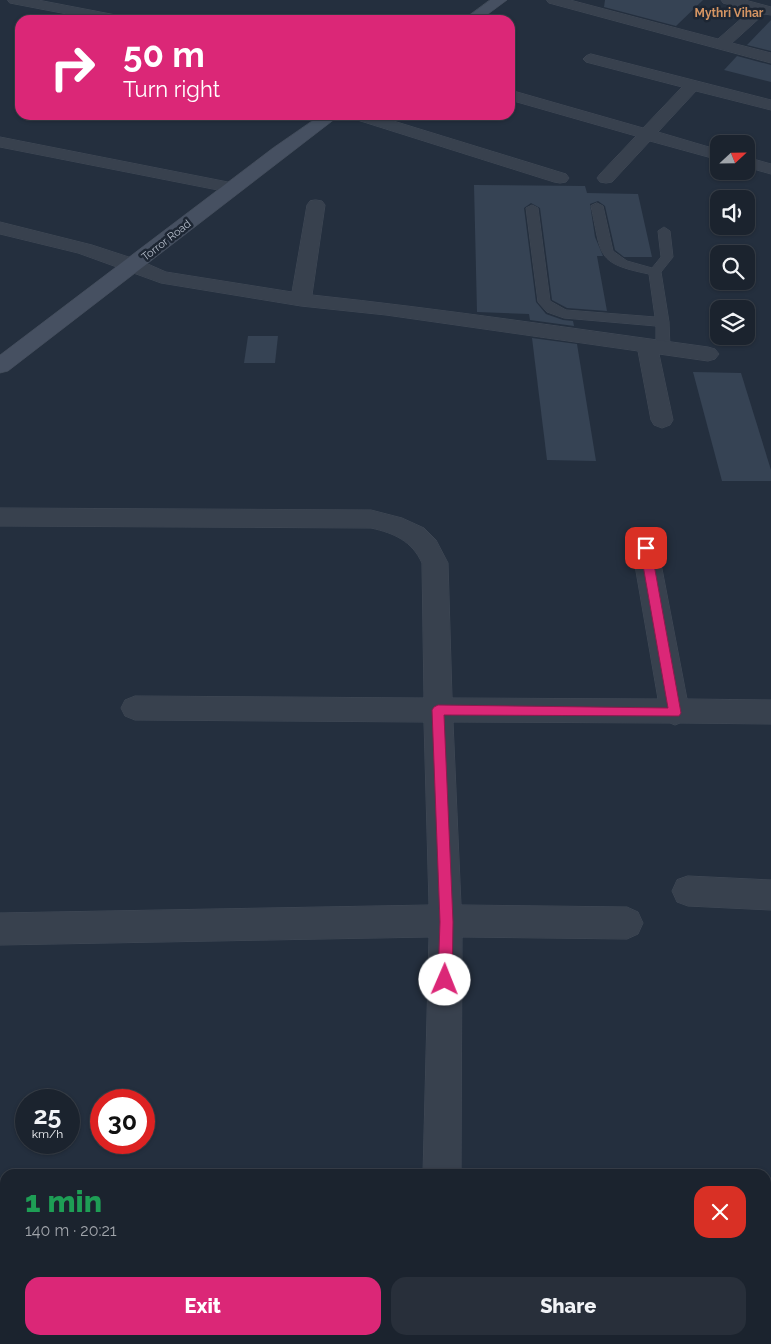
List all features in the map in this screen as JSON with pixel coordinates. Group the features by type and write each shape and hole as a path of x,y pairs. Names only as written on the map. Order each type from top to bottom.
{"street":[{"path":"15,0 94,15"},
{"path":"478,15 500,0"},
{"path":"554,0 771,58"},
{"path":"728,0 766,10"},
{"path":"721,45 766,10"},
{"path":"590,59 771,105"},
{"path":"606,178 693,85"},
{"path":"515,96 710,152"},
{"name":"Torror Road","path":"0,366 279,152 325,120"},
{"path":"373,120 560,178"},
{"path":"0,142 233,188"},
{"path":"755,165 771,169"},
{"path":"302,300 316,205"},
{"path":"0,228 85,249 134,265 161,277 302,300 386,309 708,354"},
{"path":"655,347 662,420"},
{"path":"2,515 370,519 386,522 410,532 426,544 435,563 438,710 446,922 442,1169"},
{"path":"646,548 675,713"},
{"path":"135,708 675,713 771,712"},
{"path":"688,891 771,896"},
{"path":"0,929 446,922 627,922"}],"lane":[{"path":"597,206 607,252 610,257 618,262 655,272"},
{"path":"532,208 544,302 552,309 564,314 662,322"},
{"path":"655,347 662,322 655,272 667,257 664,231"}],"building":[{"path":"605,0 703,0 676,26 604,7"},
{"path":"771,20 771,51 747,45"},
{"path":"737,56 771,65 771,82 724,70"},
{"path":"474,185 585,186 587,193 638,194 652,257 624,257 615,250 605,206 598,201 590,204 595,237 603,256 597,256 607,311 567,308 552,300 540,208 531,203 524,208 536,302 546,314 563,320 573,321 574,326 530,320 529,314 477,312"},
{"path":"248,336 278,336 275,363 244,363"},
{"path":"532,338 577,344 596,461 547,460"},
{"path":"693,372 741,373 771,470 771,481 722,481"}],"district":[{"name":"Mythri Vihar","path":"729,13"}],"route":[{"path":"445,980 446,922 438,710 675,713 646,548"}]}
